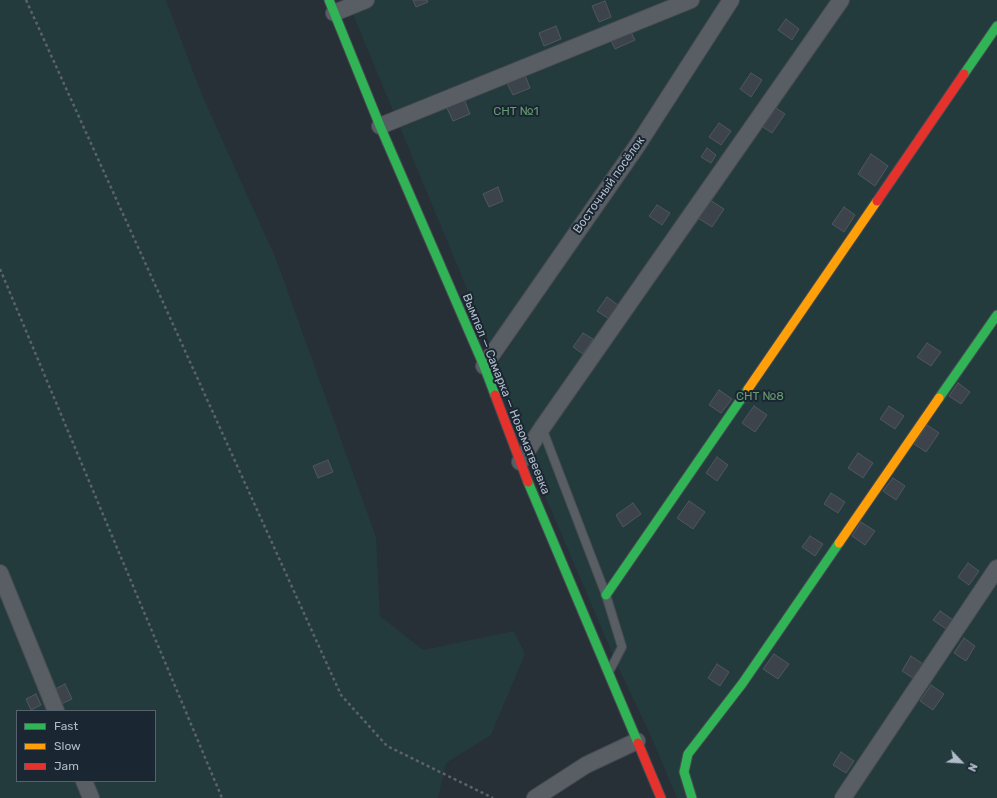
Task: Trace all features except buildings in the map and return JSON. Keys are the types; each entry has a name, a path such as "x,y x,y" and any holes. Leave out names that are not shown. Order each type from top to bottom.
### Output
{"street":[{"path":"332,7 366,0"},
{"path":"380,126 691,0"},
{"name":"Восточный посёлок","path":"484,366 637,146 731,0"},
{"path":"520,462 542,428 841,0"},
{"name":"Вымпел — Самарка — Новоматвеевка","path":"332,7 380,126 484,366 520,462 661,798"},
{"path":"606,595 997,26"},
{"path":"692,798 684,772 688,754 747,677 997,315"},
{"path":"843,798 997,568"},
{"path":"0,573 56,710"},
{"path":"535,798 586,765 637,741"},
{"path":"84,782 91,798"}],"lane":[{"path":"542,428 606,595 622,648 608,672"}],"path":[{"path":"26,0 341,695 387,746 493,798"},
{"path":"0,269 222,798"}],"green space":[{"path":"0,0 166,0 202,95 276,259 376,537 380,616 423,650 514,631 525,654 491,735 446,763 438,798 0,798"},
{"name":"СНТ №1","path":"347,0 727,0 492,349"},
{"name":"СНТ №8","path":"737,0 997,0 997,798 677,798 649,732 619,669 531,463 497,365"}],"traffic: fast":[{"path":"329,0 380,126 484,366 495,395"},
{"path":"964,74 997,26"},
{"path":"939,398 997,315"},
{"path":"606,595 748,389"},
{"path":"528,482 638,743"},
{"path":"692,798 684,772 688,754 742,684 839,543"}],"traffic: slow":[{"path":"748,389 877,201"},
{"path":"839,543 939,398"}],"traffic: jam":[{"path":"877,201 964,74"},
{"path":"495,395 528,482"},
{"path":"638,743 661,798"}]}
